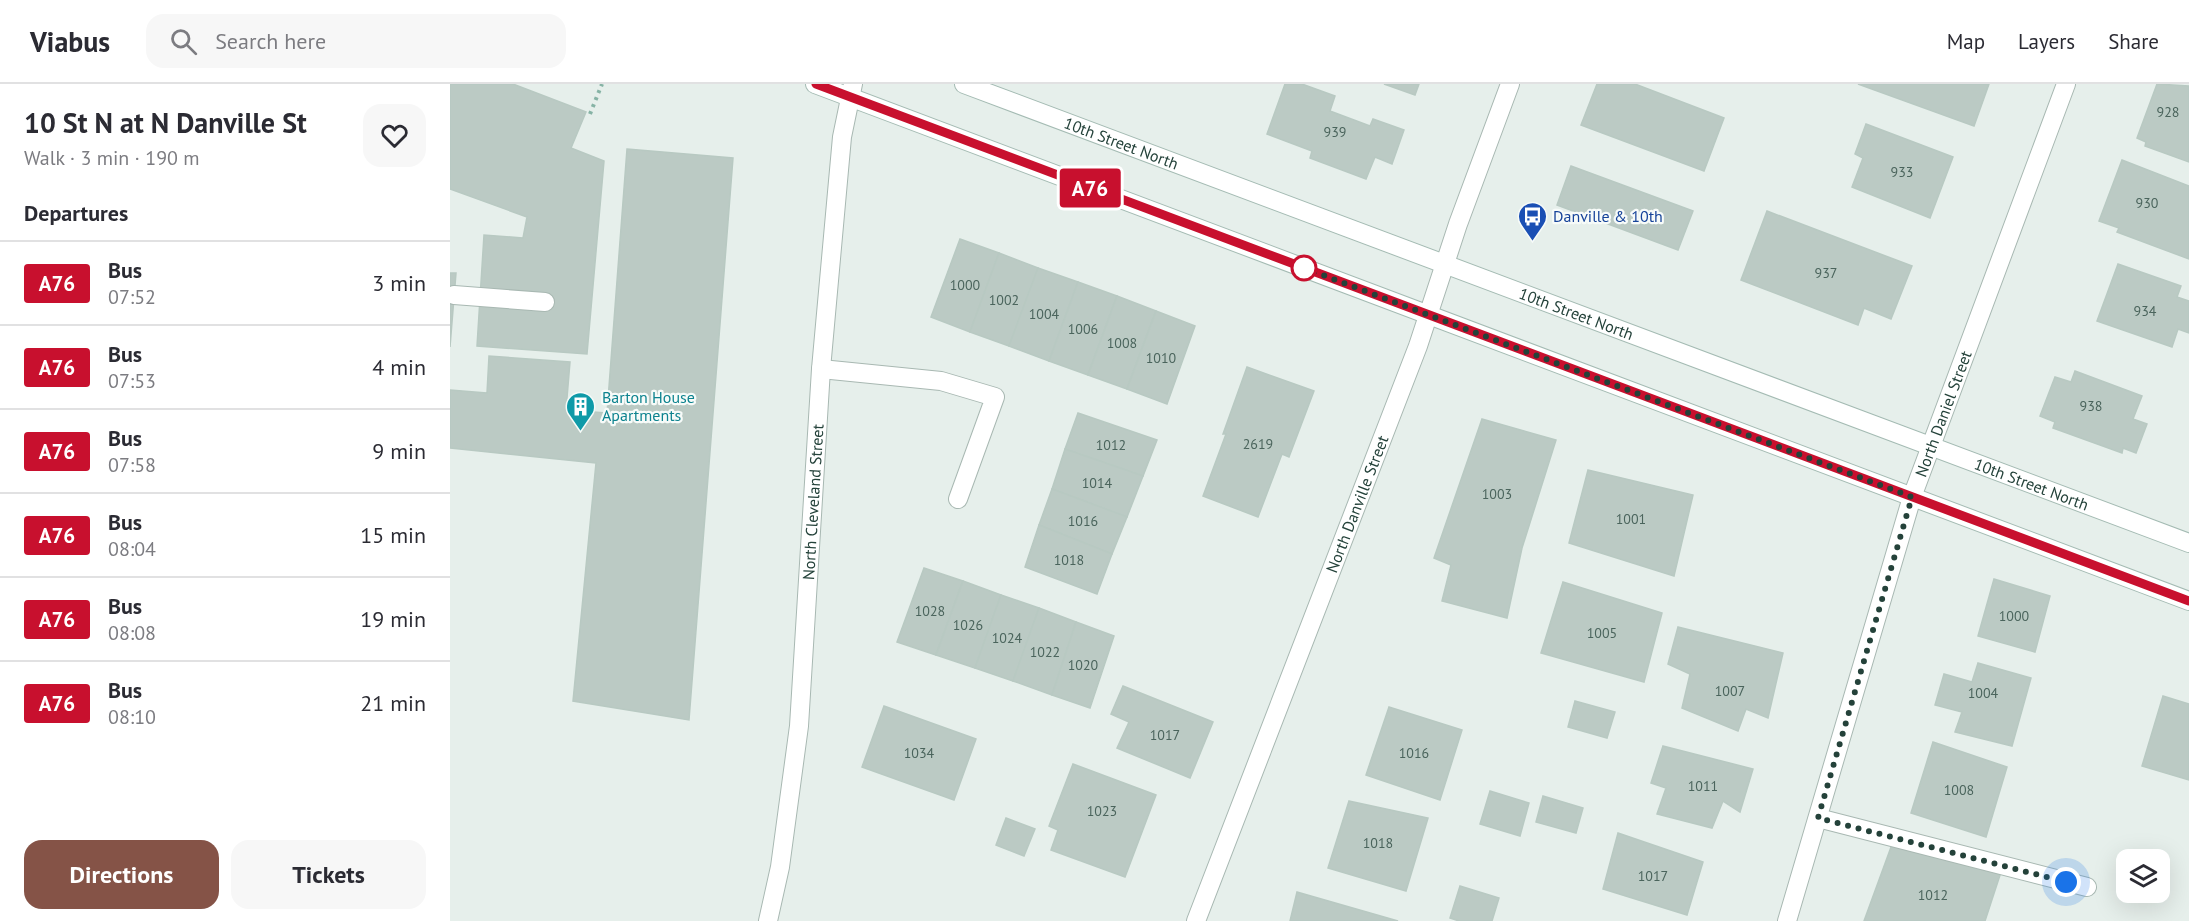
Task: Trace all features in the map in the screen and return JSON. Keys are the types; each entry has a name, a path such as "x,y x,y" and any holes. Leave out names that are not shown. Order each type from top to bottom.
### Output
{"main road":[{"path":"815,84 852,91 1428,314 2189,601"},
{"name":"10th Street North","path":"964,84 1444,265 1930,444 2189,543"},
{"name":"North Danville Street","path":"1196,921 1418,346 1444,265 1510,84"},
{"name":"North Daniel Street","path":"1787,921 1912,497 2066,84"},
{"name":"North Cleveland Street","path":"768,921 780,867 799,726 821,369 842,137 852,91"},
{"path":"454,295 545,302"},
{"path":"821,369 941,381 995,398 958,499"},
{"path":"1818,818 2087,887"}],"path":[{"path":"590,114 602,84"}],"building":[{"path":"450,84 513,84 586,112 571,148 604,161 587,354 477,346 484,235 523,238 527,217 450,189"},
{"path":"1285,84 1302,84 1335,96 1330,111 1370,126 1373,119 1404,130 1392,164 1375,157 1366,179 1310,158 1312,151 1267,134"},
{"path":"1384,84 1419,84 1415,95"},
{"path":"1597,84 1635,84 1724,118 1704,171 1581,125"},
{"path":"1858,84 1989,84 1974,126"},
{"path":"2157,84 2189,86 2189,162 2145,146 2146,142 2137,138"},
{"path":"1866,124 1953,157 1930,218 1852,187 1863,158 1855,154"},
{"name":"Barton House Apartments","path":"627,149 733,158 689,720 573,701 596,463 450,448 450,390 487,393 489,356 570,362 566,410 607,413"},
{"path":"2122,160 2189,186 2189,259 2117,232 2119,228 2099,221"},
{"path":"1571,166 1693,211 1678,250 1557,205"},
{"path":"1767,211 1912,266 1891,319 1864,308 1858,325 1741,280"},
{"path":"960,239 999,253 970,332 931,317"},
{"path":"999,253 1038,268 1009,346 970,332"},
{"path":"2118,264 2181,286 2177,297 2189,301 2189,333 2178,329 2172,347 2097,321"},
{"path":"1038,268 1078,282 1049,361 1009,346"},
{"path":"450,273 456,273 450,347"},
{"path":"1078,282 1117,296 1088,375 1049,361"},
{"path":"1117,296 1156,311 1127,389 1088,375"},
{"path":"1156,311 1195,326 1167,404 1127,389"},
{"path":"1247,367 1314,391 1289,457 1282,454 1258,517 1203,496"},
{"path":"2075,371 2142,396 2133,419 2147,424 2136,453 2123,448 2122,453 2053,428 2055,422 2040,416 2055,377 2071,382"},
{"path":"1078,413 1157,440 1143,476 1065,449"},
{"path":"1482,419 1556,440 1522,548 1507,618 1442,601 1451,565 1434,558"},
{"path":"1065,449 1143,476 1127,517 1052,489"},
{"path":"1588,470 1693,495 1674,576 1569,543"},
{"path":"1052,489 1127,517 1112,554 1039,525"},
{"path":"1039,525 1112,554 1097,594 1025,567"},
{"path":"924,568 963,581 936,655 897,642"},
{"path":"1994,579 2050,596 2035,652 1978,636"},
{"path":"963,581 1001,595 975,668 936,655"},
{"path":"1563,582 1662,613 1644,682 1541,653"},
{"path":"1001,595 1039,608 1013,681 975,668"},
{"path":"1039,608 1076,622 1052,695 1013,681"},
{"path":"1076,622 1114,636 1090,708 1052,695"},
{"path":"1678,627 1783,653 1768,718 1746,709 1738,731 1682,708 1690,674 1668,664"},
{"path":"1978,663 2031,678 2012,746 1955,732 1962,712 1935,705 1944,674 1972,682"},
{"path":"1123,686 1213,722 1190,778 1117,748 1129,722 1111,714"},
{"path":"2163,696 2189,704 2189,780 2142,766"},
{"path":"1575,701 1615,712 1607,738 1568,727"},
{"path":"884,706 976,739 954,800 862,767"},
{"path":"1389,707 1462,730 1440,800 1366,775"},
{"path":"1933,742 2007,767 1986,837 1911,813"},
{"path":"1663,746 1753,769 1740,812 1723,801 1712,828 1657,814 1666,788 1651,783"},
{"path":"1073,764 1156,795 1125,877 1051,850 1058,830 1049,826"},
{"path":"1490,791 1529,803 1520,836 1480,824"},
{"path":"1543,796 1583,808 1576,833 1536,822"},
{"path":"1349,801 1428,818 1406,891 1328,868"},
{"path":"1006,818 1035,829 1024,856 996,845"},
{"path":"1618,833 1703,862 1687,915 1603,889"},
{"path":"1894,839 2002,869 1985,921 1864,921"},
{"path":"1460,886 1499,898 1492,921 1459,921 1450,918"},
{"path":"1297,892 1398,921 1290,921"}],"bus line":[{"name":"A76","path":"816,84 2189,601"}],"place":[{"name":"Danville & 10th","path":"1532,242"},
{"name":"Barton House Apartments","path":"581,432"}],"route":[{"path":"1304,268 1912,497 1818,818 2066,882"}]}
